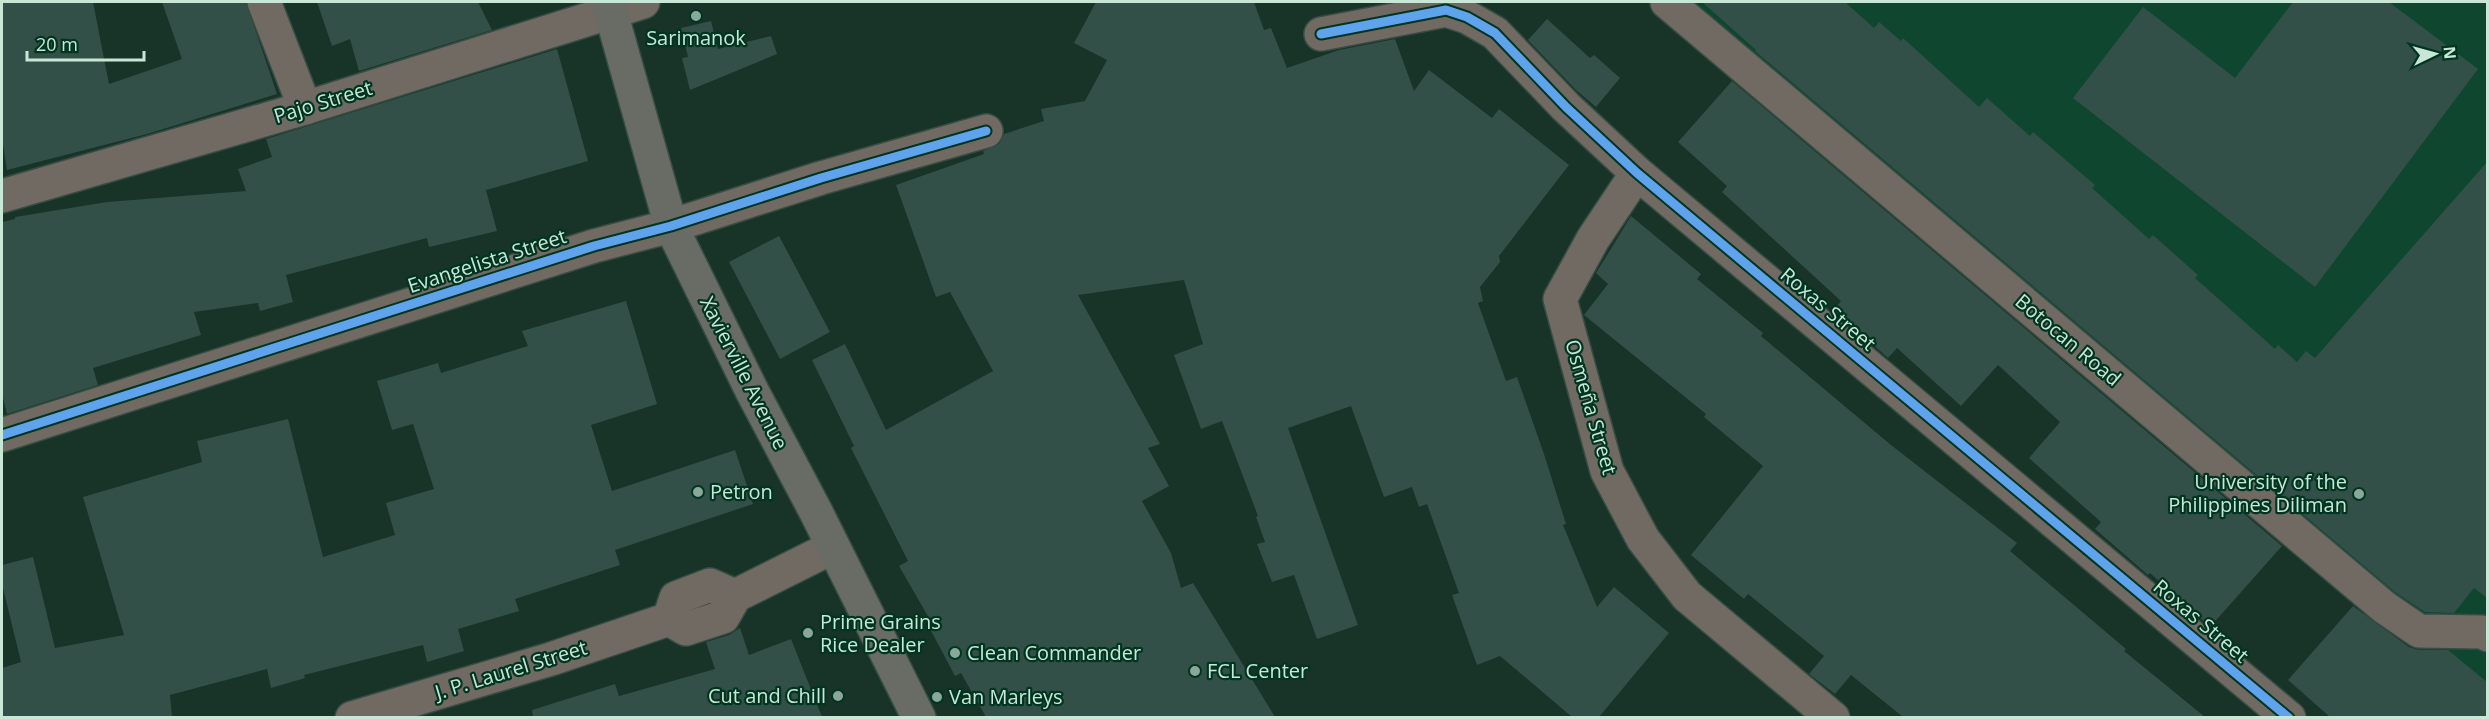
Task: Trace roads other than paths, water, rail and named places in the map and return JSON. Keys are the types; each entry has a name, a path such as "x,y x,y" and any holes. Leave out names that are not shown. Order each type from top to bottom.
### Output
{"main road":[{"name":"Xavierville Avenue","path":"610,7 671,225 752,391 919,717"}],"street":[{"path":"264,2 305,108"},
{"name":"Pajo Street","path":"2,196 305,108 610,7 644,2"},
{"name":"Botocan Road","path":"1667,2 2384,607 2419,631 2487,634"},
{"name":"Roxas Street","path":"1321,34 1446,10 1467,17 1495,33 1566,107 1637,173 2289,717"},
{"name":"Evangelista Street","path":"2,435 594,246 986,131"},
{"name":"Osmeña Street","path":"1637,173 1593,239 1560,300 1606,471 1643,538 1687,596 1833,717"},
{"name":"J. P. Laurel Street","path":"352,717 551,659 669,619 686,629 723,617 735,596 833,546"}],"place":[{"name":"Sarimanok","path":"696,16"},
{"name":"Petron","path":"698,492"},
{"name":"University of the Philippines Diliman","path":"2359,494"},
{"name":"Prime Grains Rice Dealer","path":"808,633"},
{"name":"Clean Commander","path":"955,653"},
{"name":"FCL Center","path":"1195,671"},
{"name":"Cut and Chill","path":"838,696"},
{"name":"Van Marleys","path":"937,697"}]}
